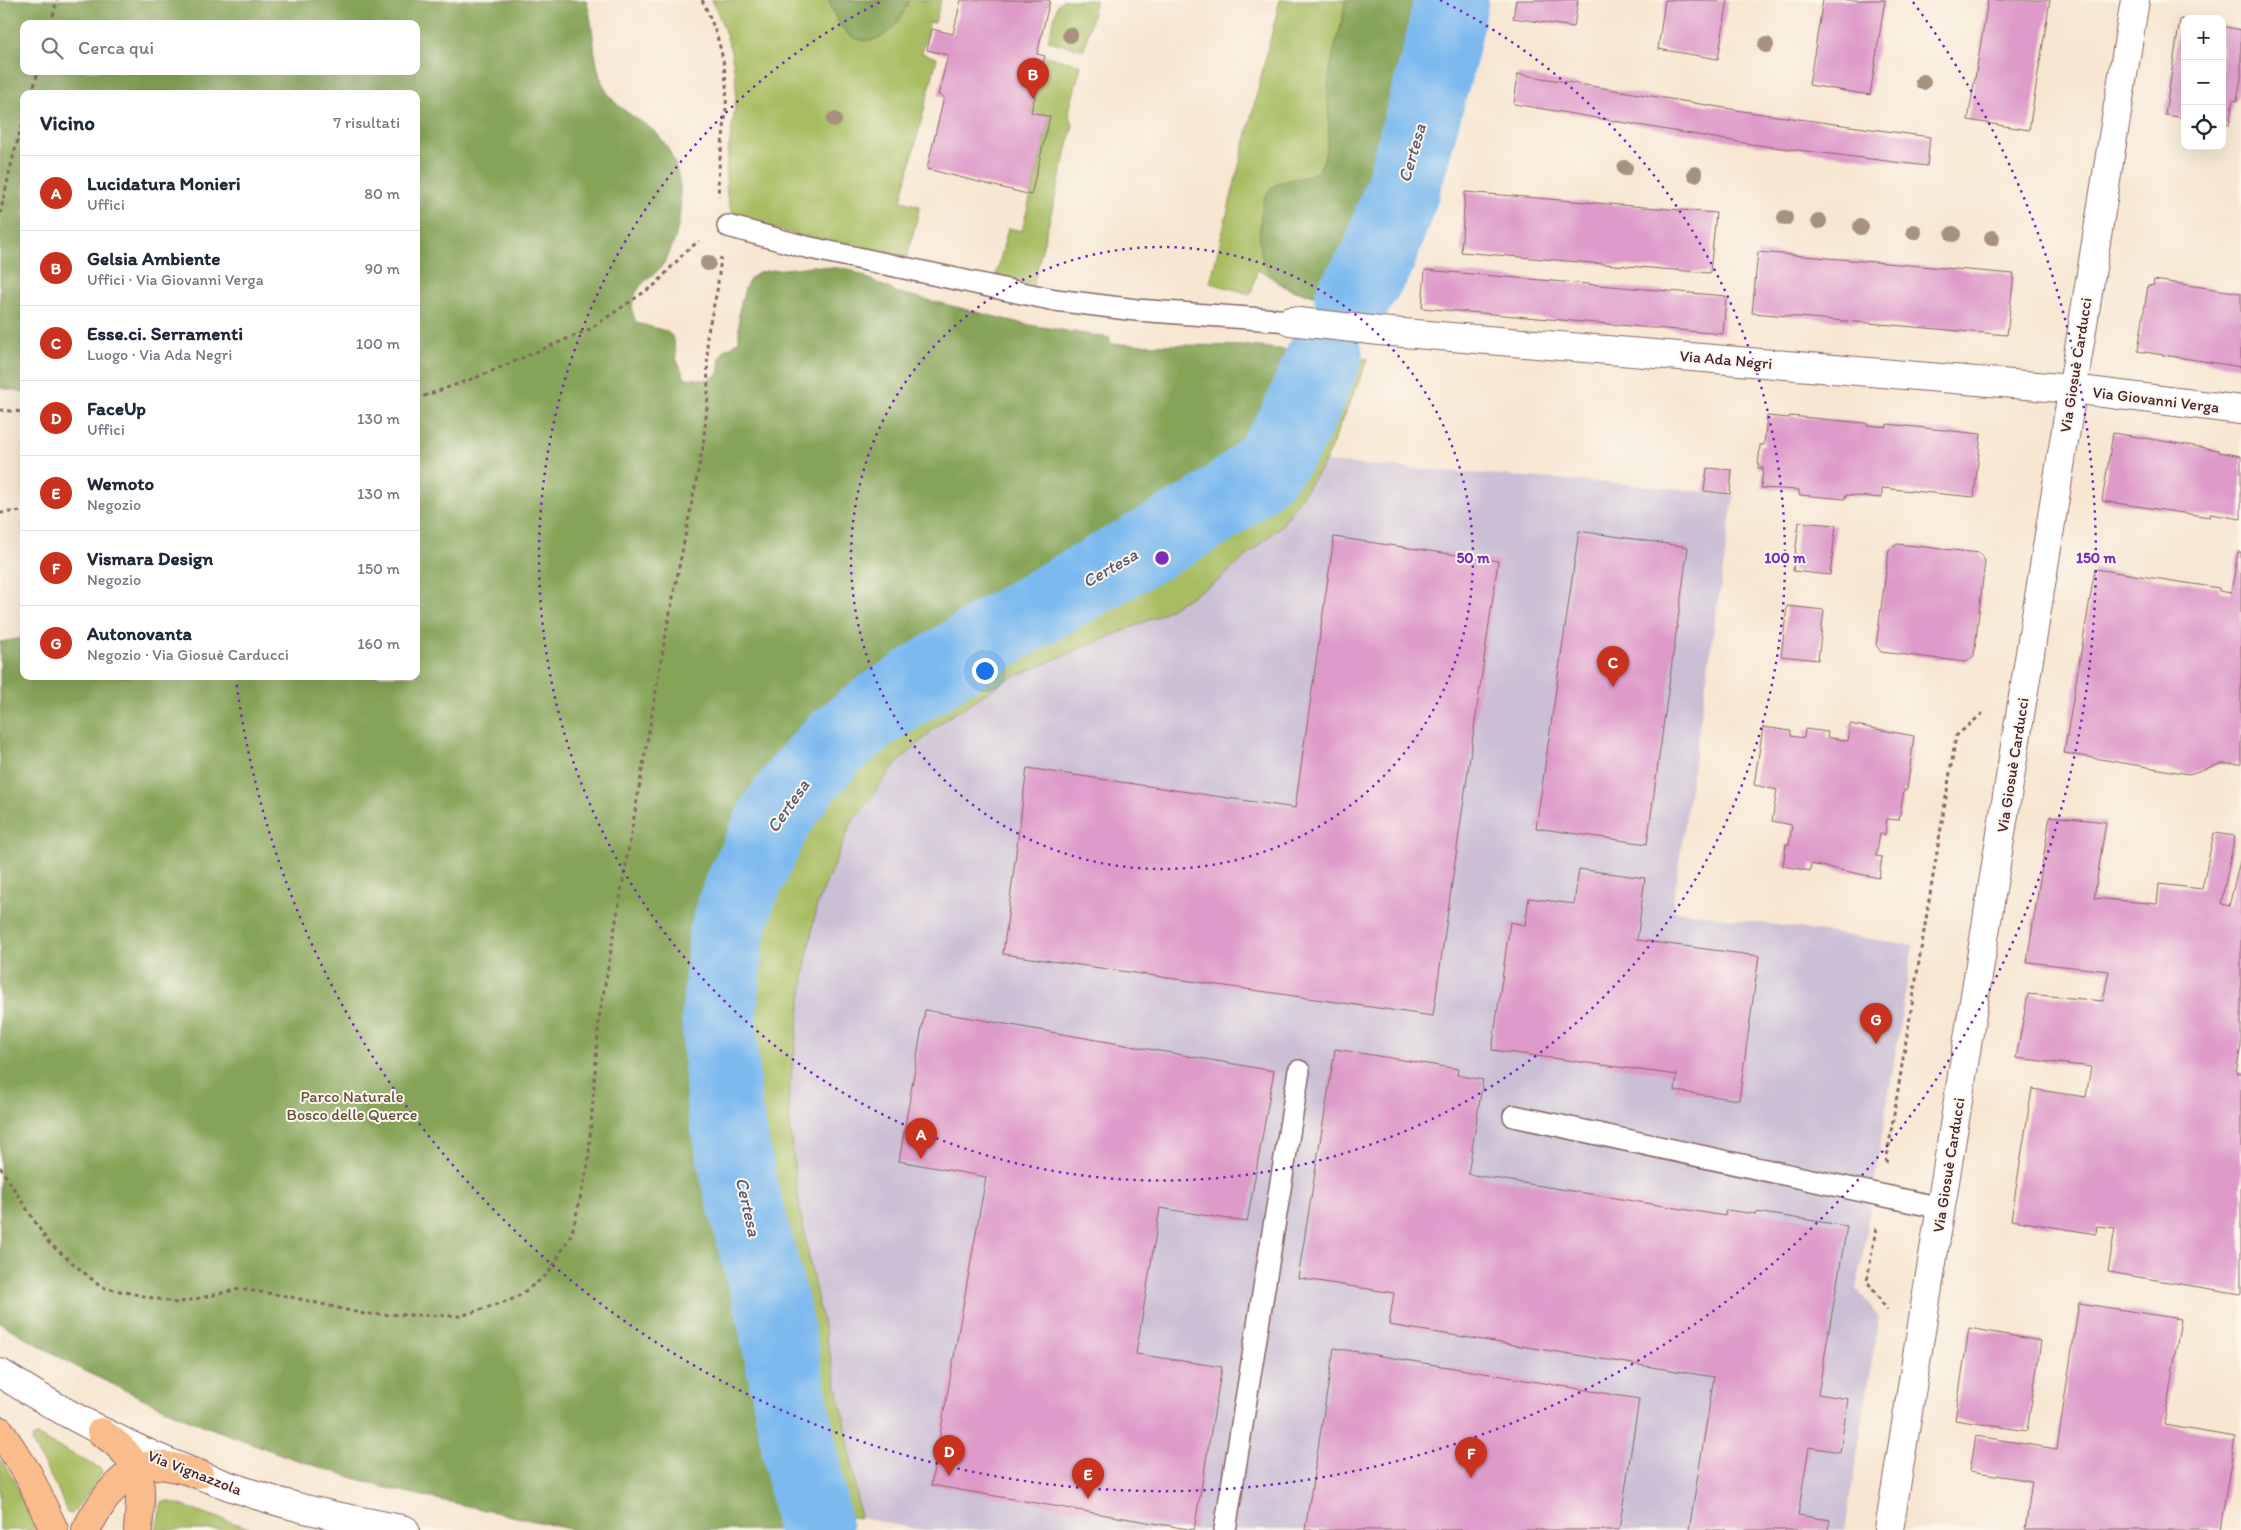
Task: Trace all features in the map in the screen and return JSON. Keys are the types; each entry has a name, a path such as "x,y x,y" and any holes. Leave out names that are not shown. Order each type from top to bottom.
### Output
{"highway":[{"path":"0,1431 28,1474 54,1530"},
{"path":"100,1432 130,1455 137,1470 140,1483 138,1530"},
{"path":"86,1530 106,1498 123,1480 137,1470 154,1465 199,1474"}],"street":[{"name":"Via Giosuè Carducci","path":"1889,1530 2135,0"},
{"name":"Via Ada Negri","path":"1290,321 1380,331 2072,389"},
{"name":"Via Giovanni Verga","path":"2072,389 2241,410"},
{"name":"Via Vignazzola","path":"0,1373 41,1400 100,1432 235,1488 304,1509 405,1530"}],"lane":[{"path":"728,226 806,247 1055,300 1136,310 1290,321"},
{"path":"1225,1530 1299,1071"},
{"path":"1514,1116 1941,1208"}],"path":[{"path":"52,20 57,0"},
{"path":"0,1166 48,1242 100,1287 177,1303 240,1289 288,1296 364,1314 461,1316 516,1298 548,1274 572,1233 588,1165 599,1019 663,652 703,446 708,398 706,353 728,226 721,209 718,194 720,151 725,119 725,70 722,47 702,0"},
{"path":"33,90 37,75"},
{"path":"0,214 20,133"},
{"path":"420,398 480,376 590,329 656,284 696,243 728,226"},
{"path":"0,410 20,412"},
{"path":"0,512 20,511"},
{"path":"1889,1312 1867,1281 1956,736 1986,711"}],"shaded area":[{"path":"1325,462 1649,486 1734,495 1672,910 1913,945 1857,1289 1879,1317 1845,1530 922,1530 860,1518 846,1427 811,1269 796,1186 788,1101 806,962 817,905 851,824 895,765 943,721 1008,679 1156,617 1219,580 1282,525"}],"green space":[{"name":"Parco Naturale Bosco delle Querce","path":"0,0 586,0 598,70 607,92 621,108 656,133 671,154 677,171 681,203 676,236 662,265 640,286 632,307 637,323 666,331 673,337 677,361 685,378 707,380 718,375 720,358 725,349 733,346 739,339 739,311 745,288 751,278 759,272 814,266 849,269 896,292 1024,324 1110,338 1110,344 1250,346 1297,351 1280,393 1266,417 1240,447 1211,474 1147,521 831,719 806,740 769,779 752,806 737,836 716,891 703,947 699,1004 701,1061 708,1118 719,1175 757,1348 793,1530 574,1530 383,1487 291,1458 189,1420 84,1371 0,1323 0,642 20,639 20,680 420,680 420,90 20,90 20,391 0,388"},
{"path":"712,0 941,0 935,23 929,22 922,53 937,58 901,201 920,206 906,261 737,220 730,207 726,173 736,100 735,74 728,41"},
{"path":"829,0 909,0 901,17 891,30 880,37 868,40 856,38 845,31 836,18"},
{"path":"1063,0 1096,0 1084,50 1048,41 1058,4"},
{"path":"1280,0 1424,0 1384,184 1371,218 1346,255 1330,297 1304,294 1292,290 1257,270 1251,294 1210,283"},
{"path":"1345,0 1424,0 1384,184 1371,218 1346,255 1330,297 1300,291 1277,280 1263,260 1260,246 1260,229 1263,205 1268,192 1281,182 1312,174 1322,164 1326,153 1329,132 1328,89 1330,68"},
{"path":"1045,56 1081,65 1069,112 1073,125 1033,286 996,276 1008,228 1022,231 1050,118 1031,112"},
{"path":"1346,356 1368,359 1325,462 1282,525 1219,580 1156,617 1008,679 943,721 895,765 851,824 817,905 806,962 788,1101 796,1186 811,1269 846,1427 860,1518 838,1515 756,1116 750,1065 752,988 771,889 806,814 864,747 979,670 1145,571 1261,495 1307,445 1325,409"},
{"path":"38,1436 101,1469 102,1474 72,1514 67,1513 59,1492 32,1443 33,1437"},
{"path":"0,1459 14,1480 36,1530 0,1530"},
{"path":"168,1501 249,1528 249,1530 156,1530 162,1502"}],"building":[{"path":"961,0 1050,0 1037,54 1045,56 1031,112 1050,117 1031,195 927,169 944,97 938,95 948,55 927,50 932,29 953,34"},
{"path":"1516,0 1578,0 1574,27 1513,18"},
{"path":"1665,0 1728,0 1718,59 1658,49"},
{"path":"1823,0 1885,0 1870,95 1809,85"},
{"path":"1988,0 2050,0 2029,130 1968,120"},
{"path":"2180,19 2181,117 2165,115"},
{"path":"2226,27 2241,30 2241,78 2237,101 2233,100 2229,125 2226,125"},
{"path":"1518,74 1755,113 1930,137 1927,166 1750,144 1514,104"},
{"path":"1465,192 1716,213 1710,273 1461,252"},
{"path":"1758,252 2014,274 2007,335 1752,313"},
{"path":"1425,270 1726,296 1723,334 1422,308"},
{"path":"2154,280 2241,293 2241,367 2138,351 2148,285 2153,286"},
{"path":"1767,416 1789,418 1790,416 1887,427 1887,424 1981,434 1974,497 1882,488 1882,498 1846,495 1845,499 1799,495 1799,490 1761,488 1763,468 1758,468 1760,445 1764,445"},
{"path":"2113,433 2219,450 2219,452 2241,456 2241,519 2210,514 2210,517 2102,501"},
{"path":"1707,468 1732,470 1730,494 1704,491"},
{"path":"1799,522 1836,525 1830,575 1793,571"},
{"path":"1579,531 1688,547 1647,844 1536,828"},
{"path":"1334,537 1498,561 1433,1016 1003,954 1027,768 1295,808"},
{"path":"1897,544 1980,553 1985,561 1974,656 1966,662 1881,652 1876,645 1889,550"},
{"path":"2238,552 2241,552 2241,764 2220,764 2189,774 2064,753 2095,569 2219,588 2219,591 2231,593"},
{"path":"1787,606 1824,610 1818,660 1781,656"},
{"path":"1850,724 1914,736 1907,790 1904,790 1899,820 1887,819 1885,835 1880,834 1876,856 1882,857 1879,878 1811,864 1810,871 1783,866 1786,844 1789,844 1792,825 1772,821 1777,790 1754,785 1763,727 1791,731 1791,736 1804,738 1805,729 1828,732 1827,737 1848,741"},
{"path":"2050,816 2106,822 2094,898 2157,904 2159,884 2202,889 2214,833 2235,836 2221,904 2229,906 2241,857 2241,1046 2236,1073 2241,1073 2241,1294 2108,1272 2115,1228 2097,1226 2096,1234 2011,1220 2032,1089 2086,1097 2091,1067 2016,1058 2028,994 2103,1001 2109,971 2027,962"},
{"path":"1579,869 1645,878 1637,940 1759,956 1739,1100 1675,1091 1677,1075 1492,1050 1510,922 1525,925 1529,898 1574,904"},
{"path":"925,1010 1274,1071 1247,1222 1160,1208 1136,1354 1222,1367 1194,1530 931,1485 986,1177 899,1161"},
{"path":"1335,1049 1458,1069 1457,1075 1483,1080 1468,1174 1725,1216 1726,1210 1756,1214 1756,1212 1847,1226 1818,1394 1848,1399 1840,1452 1809,1447 1798,1515 1830,1520 1828,1530 1689,1530 1714,1377 1389,1325 1394,1293 1298,1278"},
{"path":"2079,1303 2181,1319 2164,1425 2235,1437 2220,1530 2025,1530 2032,1481 1970,1471 1976,1436 2057,1449"},
{"path":"1969,1328 2041,1341 2027,1431 1955,1420"},
{"path":"1334,1348 1639,1399 1619,1530 1305,1530"}],"waterway":[{"name":"Certesa","path":"1352,299 1377,260 1403,187 1441,50 1451,0"},
{"name":"Certesa","path":"815,1530 773,1310 740,1185 724,1105 719,1019 726,937 739,894 775,817 801,781 833,745 874,712 997,632 1210,511 1244,486 1260,472 1282,445 1303,407 1325,353"}],"place":[{"name":"Gelsia Ambiente","path":"1033,99"},
{"name":"Esse.ci. Serramenti","path":"1613,687"},
{"name":"Autonovanta","path":"1876,1044"},
{"name":"Lucidatura Monieri","path":"921,1159"},
{"name":"FaceUp","path":"949,1476"},
{"name":"Vismara Design","path":"1471,1478"},
{"name":"Wemoto","path":"1088,1499"}]}
